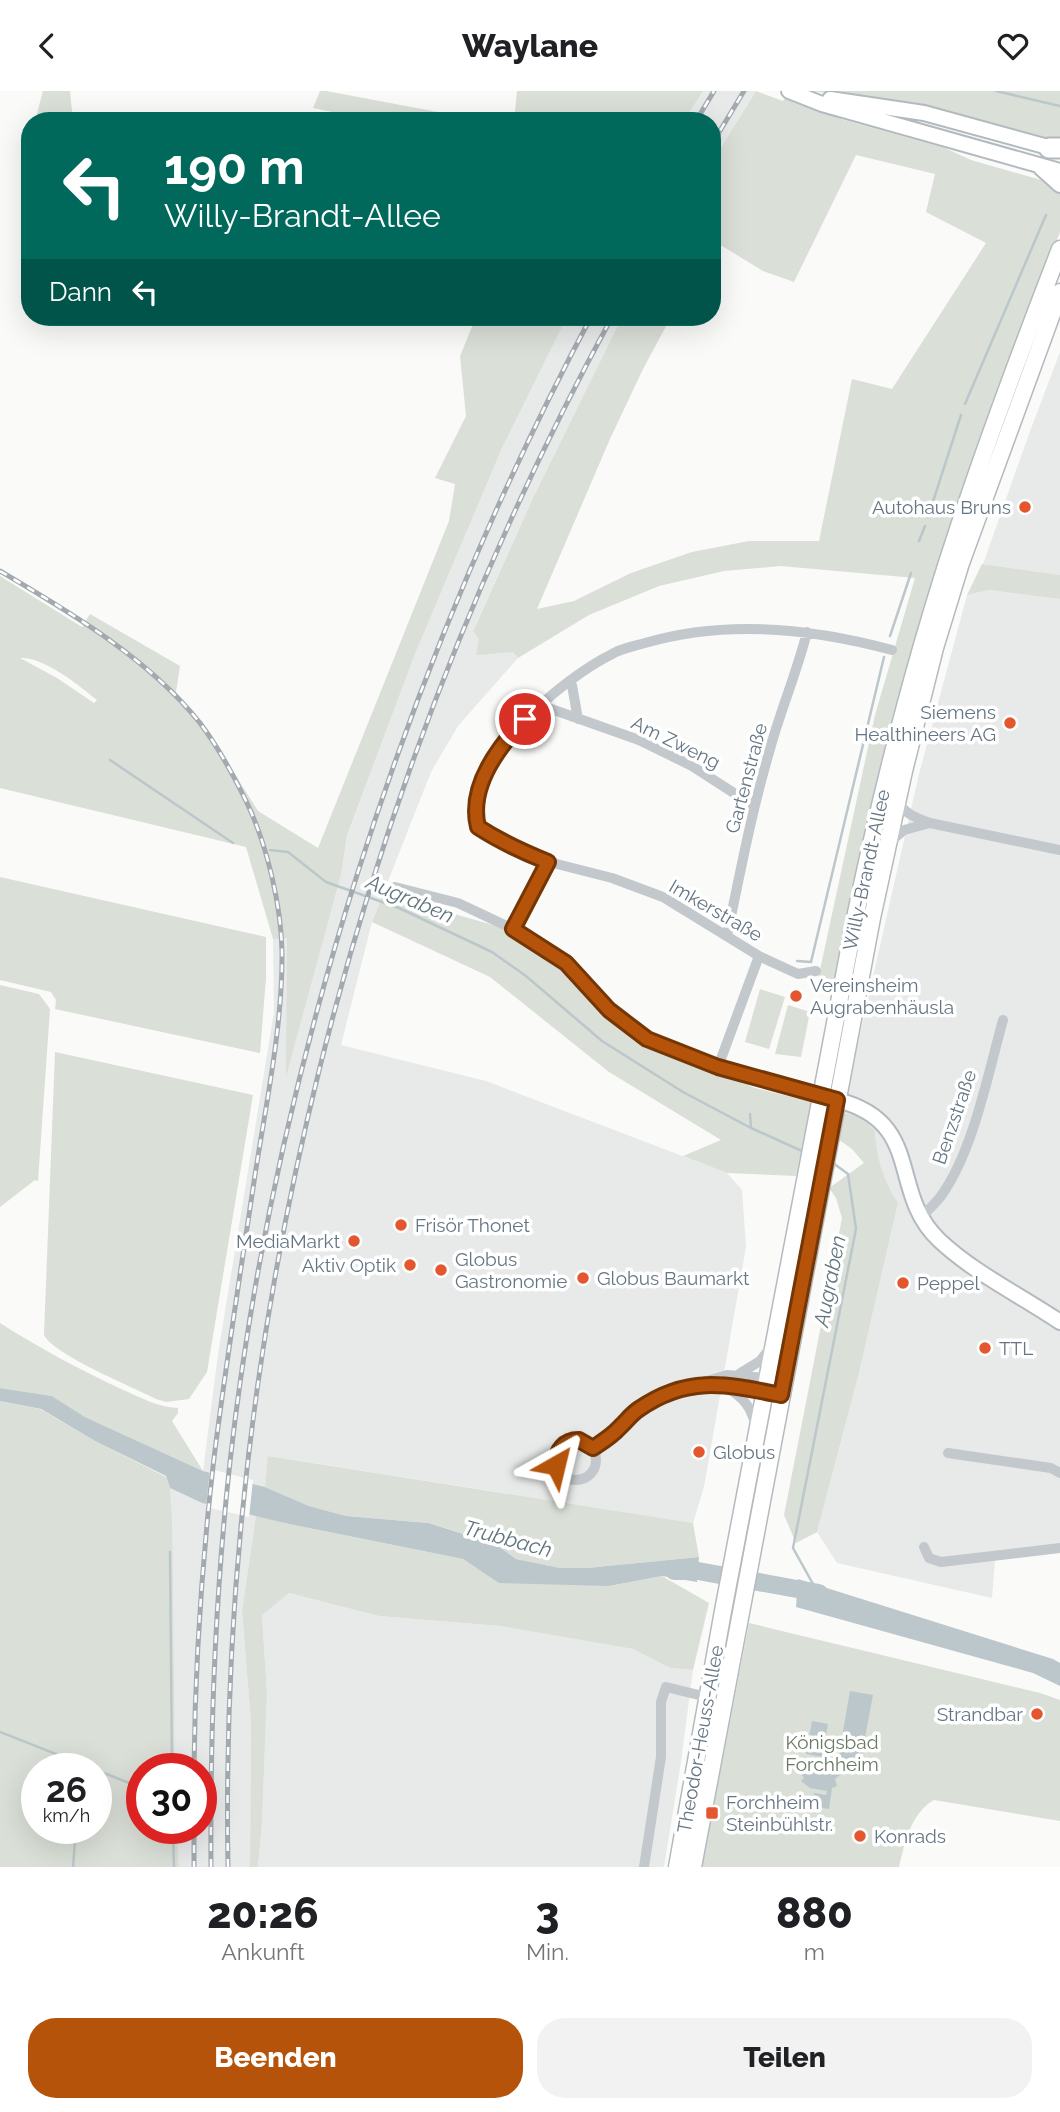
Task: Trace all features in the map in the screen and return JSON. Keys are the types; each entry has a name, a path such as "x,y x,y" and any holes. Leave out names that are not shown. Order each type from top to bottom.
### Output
{"main road":[{"path":"793,93 924,113 1056,149"},
{"path":"793,93 822,104 1060,170"},
{"path":"1034,163 1060,185"},
{"name":"Willy-Brandt-Allee","path":"746,1549 824,1128 856,913 878,808 900,722 958,528 998,410 1060,249"},
{"name":"Willy-Brandt-Allee","path":"829,1099 935,648 961,563 1060,292"},
{"path":"829,1099 857,1105 870,1112 890,1132 899,1150 912,1195 938,1239 960,1257 1060,1322"},
{"name":"Willy-Brandt-Allee","path":"746,1549 758,1431 775,1387 775,1342 813,1182"},
{"name":"Theodor-Heuss-Allee","path":"677,1867 723,1611 746,1549"},
{"name":"Theodor-Heuss-Allee","path":"693,1867 741,1613 746,1549"},
{"path":"707,1697 724,1700"}],"street":[{"path":"540,705 571,680 615,652 674,635 754,628 845,638 892,650"},
{"name":"Gartenstraße","path":"727,936 754,806 770,746 800,661 807,632"},
{"path":"571,680 578,719"},
{"name":"Am Zweng","path":"540,705 639,740 692,766 754,806"},
{"name":"Imkerstraße","path":"540,705 510,734 481,781 475,816 478,827 510,847 548,862 612,878 663,897 759,956 798,974 816,971"},
{"path":"898,800 901,808 930,823 1060,851"},
{"path":"888,845 904,830 930,823"},
{"path":"513,929 548,862"},
{"path":"395,887 458,903 513,929 566,963 609,1010 647,1039 718,1067 829,1099"},
{"path":"718,1067 759,956"},
{"name":"Benzstraße","path":"922,1216 940,1198 954,1173 971,1130 1003,1020"},
{"path":"593,1448 617,1430 639,1408 666,1393 709,1379 739,1374 768,1354 775,1342"},
{"path":"739,1374 775,1387"},
{"path":"695,1385 775,1387"},
{"path":"725,1386 748,1404 758,1431"},
{"path":"948,1453 1051,1468 1060,1473"},
{"path":"924,1547 929,1558 941,1562 1060,1548"},
{"path":"644,1867 661,1757 661,1702 666,1687 707,1697"}],"shaded area":[{"path":"703,91 756,91 721,147 721,112 690,112"},
{"path":"563,326 618,326 533,498 473,630 513,652 518,658 458,726 431,772 372,922 341,1045 486,1081 727,1173 742,1190 746,1247 704,1487 693,1523 269,1456 265,1487 203,1471 218,1354 274,1012 273,939 287,938 287,1073 341,875 347,837 415,654 502,448"},
{"path":"1060,352 1060,575 983,564 1029,434"},
{"path":"989,590 1060,599 1060,1552 995,1560 992,1598 837,1563 817,1532 859,1373 898,1203 883,1179 877,1156 875,1131 842,1113 919,774 967,595"},
{"path":"0,1388 52,1396 85,1417 203,1471 265,1487 309,1506 346,1516 429,1523 497,1545 516,1559 560,1568 587,1568 699,1557 697,1582 662,1576 609,1586 499,1583 463,1559 289,1524 202,1503 170,1488 166,1476 95,1441 41,1409 0,1401"},
{"path":"170,1488 202,1503 256,1515 242,1611 251,1722 250,1867 179,1867 178,1844 217,1844 217,1753 175,1753"},
{"path":"798,1579 1053,1659 1060,1663 1060,1686 1033,1673 796,1607"},
{"path":"289,1593 379,1616 500,1626 633,1649 670,1668 693,1670 664,1867 258,1867 267,1693 262,1614"},
{"path":"850,1691 873,1695 860,1764 838,1760"},
{"path":"812,1721 828,1724 822,1757 806,1754"},
{"path":"813,1768 835,1771 840,1775 835,1779 837,1786 832,1788 829,1809 812,1806 814,1793 826,1795 827,1791 810,1788 801,1781 804,1778 801,1774 803,1771 810,1772"}],"green space":[{"path":"43,91 70,91 72,112 37,112"},
{"path":"320,91 326,91 438,112 332,112 313,108"},
{"path":"517,91 703,91 690,112 515,112"},
{"path":"756,91 783,101 786,96 844,120 945,148 971,160 1048,182 1060,193 1060,232 1008,364 893,718 868,816 833,984 818,979 875,715 915,578 781,566 724,571 659,586 589,615 518,658 513,652 476,655 479,639 473,631 533,498 618,326 666,326 610,439 537,609 574,601 631,573 692,552 749,541 819,541 852,379 892,389 986,243 926,212 935,174 856,155 794,282 763,271 721,245 721,147"},
{"path":"812,91 1060,91 1060,144 918,106"},
{"path":"472,326 563,326 502,448 415,654 347,836 341,875 286,1077 287,938 273,939 246,847 0,788 0,576 82,627 90,614 180,666 176,692 215,743 258,811 318,848 449,521 455,484 435,478 466,416 460,356","holes":["20,658 39,662 61,673 97,700 94,703 57,678"]},
{"path":"982,564 1060,575 1060,599 989,590 967,595"},
{"path":"0,877 266,937 266,978 260,1053 55,1009 56,1000 51,992 0,980"},
{"path":"383,894 514,931 574,978 647,1046 755,1088 812,1102 796,1176 727,1173 683,1156 721,1140 609,1072 490,977 372,922"},
{"path":"0,985 39,994 50,1009 38,1181 35,1180 0,1207"},
{"path":"760,989 785,997 769,1049 745,1042"},
{"path":"788,1005 810,1012 801,1057 775,1054"},
{"path":"55,1052 253,1095 207,1372 189,1399 166,1402 156,1399 62,1352 44,1335"},
{"path":"842,1113 861,1117 875,1131 881,1169 898,1203 859,1373 817,1532 796,1543 784,1515 842,1218 836,1198 829,1188 864,1163 852,1149 835,1137"},
{"path":"0,1323 59,1358 121,1389 156,1404 178,1408 172,1421 203,1471 85,1417 52,1396 0,1388"},
{"path":"0,1401 40,1409 166,1477 170,1488 172,1521 175,1753 126,1753 126,1844 178,1844 179,1867 0,1867"},
{"path":"268,1456 693,1523 699,1557 587,1568 560,1568 516,1559 497,1545 430,1523 346,1516 309,1506 265,1487"},
{"path":"256,1515 463,1559 480,1570 609,1586 662,1576 709,1603 693,1670 670,1668 633,1649 500,1626 379,1616 289,1593 262,1615 267,1693 262,1823 258,1867 250,1867 251,1722 242,1611"},
{"name":"Königsbad Forchheim","path":"749,1623 1060,1700 1060,1821 934,1800 914,1820 899,1867 702,1867"}],"pier":[{"path":"210,1469 253,1480 249,1517 206,1507"}],"waterway":[{"path":"996,91 1060,106"},
{"path":"965,404 1046,215"},
{"path":"928,517 961,415"},
{"path":"919,541 925,526"},
{"path":"890,636 911,573"},
{"path":"797,961 811,962 884,657"},
{"name":"Augraben","path":"110,760 233,843"},
{"name":"Augraben","path":"270,850 288,852 326,882 399,908 492,952 526,976 602,1041 683,1092 804,1152"},
{"path":"750,1114 751,1128"},
{"name":"Augraben","path":"813,1584 793,1548 856,1229 848,1174 833,1163"},
{"path":"170,1552 172,1753"},
{"name":"Trubbach","path":"674,1571 698,1571 819,1593"},
{"path":"0,1732 126,1782"},
{"path":"73,1867 75,1844"},
{"path":"173,1844 174,1867"}],"railway":[{"path":"701,112 714,91"},
{"path":"721,129 744,91"},
{"path":"211,1867 214,1665 230,1462 251,1315 279,1167 315,1019 358,873 407,729 463,587 524,450 586,326"},
{"path":"228,1867 231,1665 248,1464 277,1264 320,1067 375,873 442,683 521,497 607,326"},
{"path":"0,571 81,620 133,657 200,723 247,803 267,856 276,895 282,951 280,1007 214,1458 203,1574 194,1753"},
{"path":"194,1844 194,1867"}],"place":[{"name":"Autohaus Bruns","path":"1025,507"},
{"name":"Siemens Healthineers AG","path":"1010,723"},
{"name":"Vereinsheim Augrabenhäusla","path":"796,996"},
{"name":"Frisör Thonet","path":"401,1225"},
{"name":"MediaMarkt","path":"354,1241"},
{"name":"Aktiv Optik","path":"410,1265"},
{"name":"Globus Gastronomie","path":"441,1270"},
{"name":"Globus Baumarkt","path":"583,1278"},
{"name":"Peppel","path":"903,1283"},
{"name":"TTL","path":"985,1348"},
{"name":"Globus","path":"699,1452"},
{"name":"Strandbar","path":"1037,1714"},
{"name":"Forchheim Steinbühlstr.","path":"712,1813"},
{"name":"Konrads","path":"860,1836"}],"route":[{"path":"525,719 495,755 481,781 475,816 478,827 510,847 548,862 513,929 566,963 609,1010 647,1039 718,1067 837,1100 781,1395 710,1385 695,1385 666,1393 632,1413 617,1430 593,1448 584,1441 567,1442 558,1452 556,1465"}]}
